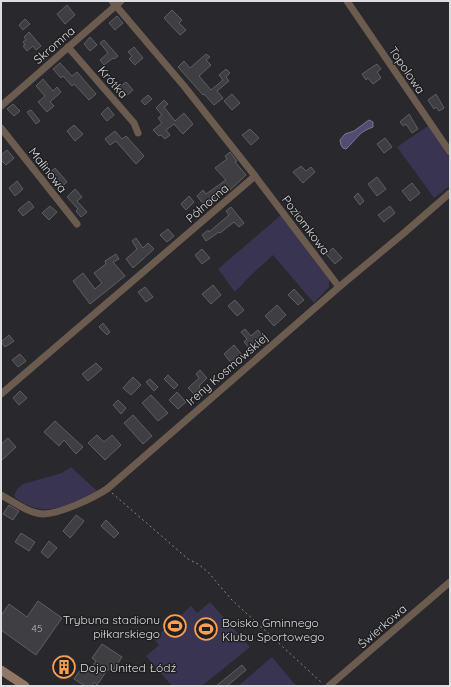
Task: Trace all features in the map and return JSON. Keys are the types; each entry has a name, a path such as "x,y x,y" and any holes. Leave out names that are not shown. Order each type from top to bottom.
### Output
{"main road":[{"path":"1,670 25,686"}],"street":[{"name":"Topolowa","path":"347,1 450,152"},
{"name":"Skromna","path":"1,106 117,3"},
{"path":"117,3 255,176"},
{"name":"Krótka","path":"68,47 134,123 138,133"},
{"name":"Malinowa","path":"1,128 77,224"},
{"name":"Poziomkowa","path":"255,176 339,287"},
{"name":"Północna","path":"1,394 255,176"},
{"name":"Ireny Kosmowskiej","path":"1,495 23,507 44,514 60,511 107,489 339,287 450,193"},
{"name":"Świerkowa","path":"328,686 450,582"}],"path":[{"path":"107,489 188,559 198,564 208,572 231,599 325,686"}],"shaded area":[{"path":"369,120 373,122 373,127 361,134 346,149 343,148 340,140 345,134 354,131"},
{"path":"428,126 450,158 450,186 434,198 397,147"},
{"path":"281,215 329,280 329,287 314,303 273,255 235,292 218,269"},
{"path":"71,467 97,491 73,503 47,509 39,509 30,506 19,501 14,496 17,489 23,484 62,473"},
{"name":"Boisko Gminnego Klubu Sportowego","path":"210,602 250,647 202,686 172,686 146,656 159,645 154,639 191,606 197,613"},
{"path":"272,657 296,686 238,686"}],"building":[{"path":"67,5 75,15 65,24 57,14"},
{"path":"172,10 182,20 179,23 186,30 180,35 164,18"},
{"path":"117,16 123,23 115,30 109,23"},
{"path":"25,19 30,24 23,30 19,25"},
{"path":"29,32 41,46 36,50 33,46 27,51 23,46 25,45 23,42 26,40 24,37"},
{"path":"90,37 97,45 90,51 84,44"},
{"path":"104,40 118,56 104,65 100,60 108,53 100,43"},
{"path":"134,47 143,58 135,65 129,59 132,56 128,52"},
{"path":"206,54 210,57 206,60 211,65 199,76 211,90 223,80 219,75 226,69 230,73 226,77 229,81 217,91 223,98 214,105 178,67 184,61 190,68"},
{"path":"60,63 72,76 77,72 96,94 89,100 74,84 72,86 63,76 61,78 53,69"},
{"path":"377,64 381,69 377,72 381,78 373,84 368,78 366,80 362,74"},
{"path":"43,79 53,91 57,87 61,92 50,102 54,106 47,112 38,102 45,96 36,86"},
{"path":"126,82 133,90 126,96 119,87"},
{"path":"232,94 240,103 232,110 224,101"},
{"path":"436,94 444,108 439,111 436,107 434,109 428,100"},
{"path":"148,95 152,99 145,105 141,101"},
{"path":"164,100 168,104 164,107 175,121 184,113 193,124 183,134 174,124 166,130 170,135 165,139 153,130 162,123 158,118 162,115 156,108"},
{"path":"13,104 20,111 14,116 7,109"},
{"path":"108,107 114,115 107,121 101,114"},
{"path":"31,110 40,121 36,124 27,112"},
{"path":"409,114 418,129 412,133 406,124 403,126 400,122"},
{"path":"74,125 83,134 75,141 67,131"},
{"path":"250,129 259,138 251,145 242,135"},
{"path":"115,131 122,139 126,136 144,156 136,164 116,141 110,145 105,139"},
{"path":"385,138 392,147 384,153 377,144"},
{"path":"7,150 14,158 6,165 1,160 1,155"},
{"path":"230,152 237,161 235,162 246,175 228,192 226,190 205,206 197,196 203,190 206,194 226,180 215,168 227,159 225,156"},
{"path":"301,166 306,171 311,167 315,172 303,183 293,172"},
{"path":"55,168 67,182 59,189 47,175"},
{"path":"377,177 386,189 377,196 368,184"},
{"path":"17,181 23,189 15,196 9,188"},
{"path":"412,183 420,193 410,201 402,191"},
{"path":"75,189 82,197 77,201 87,212 81,217 76,211 78,209 67,197"},
{"path":"358,193 364,201 360,205 354,197"},
{"path":"189,196 194,202 186,210 181,204"},
{"path":"29,201 34,207 23,216 18,210"},
{"path":"50,206 57,212 49,220 42,213"},
{"path":"390,206 395,213 384,222 378,215"},
{"path":"231,207 244,223 239,227 234,222 220,233 219,232 206,241 202,235 208,230 209,232 229,215 226,211"},
{"path":"168,229 174,236 167,242 160,235"},
{"path":"136,238 143,248 148,243 154,249 133,268 126,259 137,249 132,241"},
{"path":"333,248 342,258 335,264 326,254"},
{"path":"202,249 210,258 202,264 195,255"},
{"path":"116,254 119,259 113,262 125,276 90,304 73,281 83,273 95,289 102,283 94,273 106,264 105,261"},
{"path":"213,285 221,295 211,304 202,294"},
{"path":"145,287 153,297 146,302 138,292"},
{"path":"294,289 304,300 298,305 288,295"},
{"path":"235,300 244,310 237,316 228,306"},
{"path":"277,305 286,315 274,326 265,316"},
{"path":"103,323 110,332 107,335 99,327"},
{"path":"245,329 251,336 258,330 265,339 251,350 244,342 247,339 241,332"},
{"path":"9,335 14,341 5,347 1,342"},
{"path":"234,345 242,355 232,364 224,354"},
{"path":"20,354 26,361 18,367 12,360"},
{"path":"96,363 102,369 88,381 82,374"},
{"path":"200,370 207,378 194,394 188,388 199,378 196,374"},
{"path":"168,375 178,385 174,389 164,379"},
{"path":"133,377 141,385 131,395 123,388"},
{"path":"150,379 158,387 154,391 146,382"},
{"path":"20,391 27,398 19,405 13,398"},
{"path":"177,392 186,402 178,409 169,400"},
{"path":"151,395 168,413 158,421 142,403"},
{"path":"118,400 126,408 121,414 113,405"},
{"path":"133,415 152,436 143,444 124,423"},
{"path":"55,421 83,447 76,454 64,440 59,446 44,432"},
{"path":"97,435 104,442 112,435 121,445 105,460 88,443"},
{"path":"8,438 16,447 1,461 1,444"},
{"path":"9,505 19,511 13,520 3,514"},
{"path":"76,515 84,521 70,538 63,531"},
{"path":"106,520 119,533 114,538 101,526"},
{"path":"21,533 35,542 29,551 15,542"},
{"path":"49,541 57,548 48,558 41,552"},
{"path":"38,601 62,618 36,655 1,630 1,616 9,604 27,617"},
{"path":"102,644 122,657 112,672 108,669 97,685 94,682 92,686 85,686 74,679 81,669 87,673 96,661 92,658"},
{"name":"Dojo United Łódź","path":"67,655 74,660 61,679 54,673"},
{"path":"242,665 246,670 227,686 216,686"}],"place":[{"name":"Trybuna stadionu piłkarskiego","path":"175,626"},
{"name":"Boisko Gminnego Klubu Sportowego","path":"206,629"},
{"name":"Dojo United Łódź","path":"64,667"}]}
